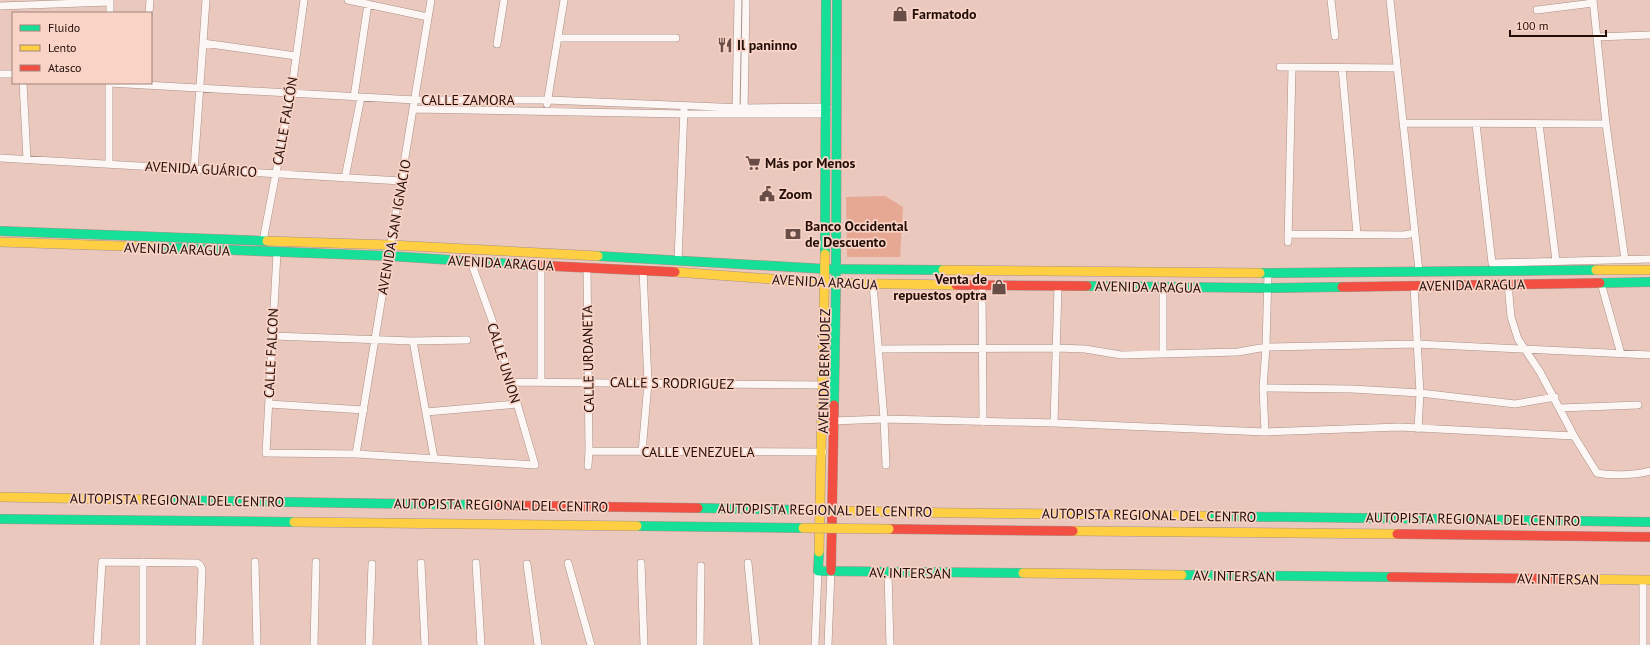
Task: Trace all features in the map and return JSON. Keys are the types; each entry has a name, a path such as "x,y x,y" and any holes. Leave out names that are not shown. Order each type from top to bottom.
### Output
{"main road":[{"name":"AVENIDA BERMÚDEZ","path":"826,0 827,110 825,283 829,385 833,421 831,571"},
{"name":"AVENIDA BERMÚDEZ","path":"818,571 823,452 836,283 837,0"},
{"name":"AVENIDA ARAGUA","path":"0,231 391,245 826,269 1268,273 1650,270"},
{"name":"AVENIDA ARAGUA","path":"0,242 389,256 471,262 643,270 825,283 1268,288 1650,282"},
{"name":"AUTOPISTA REGIONAL DEL CENTRO","path":"0,497 888,512 1650,522"},
{"name":"AUTOPISTA REGIONAL DEL CENTRO","path":"0,519 1650,537"},
{"name":"AV. INTERSAN","path":"818,571 1646,580"}],"street":[{"path":"149,12 150,0"},
{"path":"194,170 206,0"},
{"name":"CALLE FALCÓN","path":"263,241 291,94 304,0"},
{"path":"348,0 428,18"},
{"name":"AVENIDA SAN IGNACIO","path":"356,454 431,0"},
{"path":"497,44 504,0"},
{"path":"547,111 564,0"},
{"path":"736,111 738,0"},
{"path":"744,111 746,0"},
{"path":"1331,0 1335,36"},
{"path":"1390,0 1419,271"},
{"path":"0,6 18,2 110,1 110,12"},
{"path":"18,2 19,12"},
{"path":"1537,10 1593,2 1606,124 1625,260"},
{"path":"345,178 358,97 366,3"},
{"path":"1597,37 1650,35"},
{"path":"559,38 676,38"},
{"path":"203,43 296,56"},
{"path":"1280,67 1397,68"},
{"path":"1288,242 1292,68"},
{"path":"1342,68 1357,234"},
{"path":"0,74 12,74"},
{"path":"23,84 27,159"},
{"path":"109,84 110,164"},
{"name":"CALLE ZAMORA","path":"143,84 200,89 415,100 548,100 684,106 736,111"},
{"path":"678,261 684,106"},
{"name":"CALLE ZAMORA","path":"414,109 684,114 736,111 827,110"},
{"path":"1404,123 1606,124"},
{"path":"1476,124 1492,262 1650,259"},
{"path":"1539,124 1556,261"},
{"name":"AVENIDA GUÁRICO","path":"0,158 402,181"},
{"path":"1288,234 1404,235 1416,233"},
{"name":"CALLE FALCON","path":"277,253 266,453 356,454"},
{"name":"CALLE UNION","path":"434,458 535,465 496,331 471,262"},
{"path":"541,265 541,382"},
{"name":"CALLE URDANETA","path":"587,267 589,451"},
{"path":"642,452 648,383 643,270"},
{"path":"1265,432 1263,388 1266,347 1268,273"},
{"path":"1600,283 1621,354"},
{"path":"873,284 884,419 886,465"},
{"path":"1508,284 1514,327 1518,339 1555,397 1574,436 1598,473 1604,475 1643,473 1650,471"},
{"path":"982,285 983,422"},
{"path":"1054,423 1058,286"},
{"path":"1414,286 1420,393 1418,428"},
{"path":"1163,288 1163,353"},
{"path":"272,336 413,341 467,340"},
{"path":"356,454 434,458 413,341"},
{"path":"878,348 1056,348 1085,349 1121,354 1238,352 1266,347 1417,344 1650,355"},
{"name":"CALLE S RODRIGUEZ","path":"510,382 829,385"},
{"path":"1263,388 1352,389 1420,393 1515,404 1555,397"},
{"path":"269,404 364,410"},
{"path":"426,412 517,404"},
{"path":"1560,408 1638,405"},
{"path":"833,421 884,419 1054,423 1265,432 1399,427 1574,436"},
{"path":"588,466 589,451"},
{"name":"CALLE VENEZUELA","path":"589,451 823,452"},
{"path":"97,645 102,562 197,563 200,565 202,569 199,645"},
{"path":"143,562 143,645"},
{"path":"255,562 256,645"},
{"path":"314,645 316,562"},
{"path":"421,563 425,645"},
{"path":"476,563 481,645"},
{"path":"641,563 644,645"},
{"path":"748,563 756,645"},
{"path":"369,645 372,564"},
{"path":"527,564 538,645"},
{"path":"568,564 591,645"},
{"path":"700,645 701,566"},
{"name":"AVENIDA BERMÚDEZ","path":"815,645 818,571"},
{"name":"AVENIDA BERMÚDEZ","path":"828,645 831,571"},
{"path":"888,572 890,645"},
{"path":"1643,645 1646,580"}],"shaded area":[{"path":"885,196 903,207 900,257 847,257 846,197"}],"traffic: fast":[{"path":"825,254 826,0"},
{"path":"834,405 837,0"},
{"path":"0,231 267,241"},
{"path":"152,247 389,256 529,265"},
{"path":"598,256 826,269 943,270"},
{"path":"1260,273 1596,270"},
{"path":"1600,283 1650,282"},
{"path":"1087,286 1268,288 1342,287"},
{"path":"160,500 476,505"},
{"path":"698,508 802,510"},
{"path":"1206,516 1650,522"},
{"path":"0,519 294,522"},
{"path":"637,526 803,528"},
{"path":"819,552 818,571 1023,573"},
{"path":"1182,575 1391,577"}],"traffic: slow":[{"path":"267,241 391,245 598,256"},
{"path":"0,242 152,247"},
{"path":"819,552 825,254"},
{"path":"943,270 1260,273"},
{"path":"1596,270 1650,270"},
{"path":"675,272 825,283 956,285"},
{"path":"0,497 160,500"},
{"path":"802,510 888,512"},
{"path":"888,512 1206,516"},
{"path":"294,522 637,526"},
{"path":"803,528 889,529"},
{"path":"1073,531 1397,534"},
{"path":"1023,573 1182,575"},
{"path":"1566,579 1650,580"}],"traffic: jam":[{"path":"529,265 675,272"},
{"path":"1342,287 1600,283"},
{"path":"956,285 1087,286"},
{"path":"831,571 834,405"},
{"path":"476,505 698,508"},
{"path":"889,529 1073,531"},
{"path":"1397,534 1650,537"},
{"path":"1391,577 1566,579"}],"place":[{"name":"Farmatodo","path":"900,14"},
{"name":"Il paninno","path":"725,45"},
{"name":"Más por Menos","path":"753,163"},
{"name":"Zoom","path":"767,194"},
{"name":"Banco Occidental de Descuento","path":"793,234"},
{"name":"Venta de repuestos optra","path":"999,287"}]}
